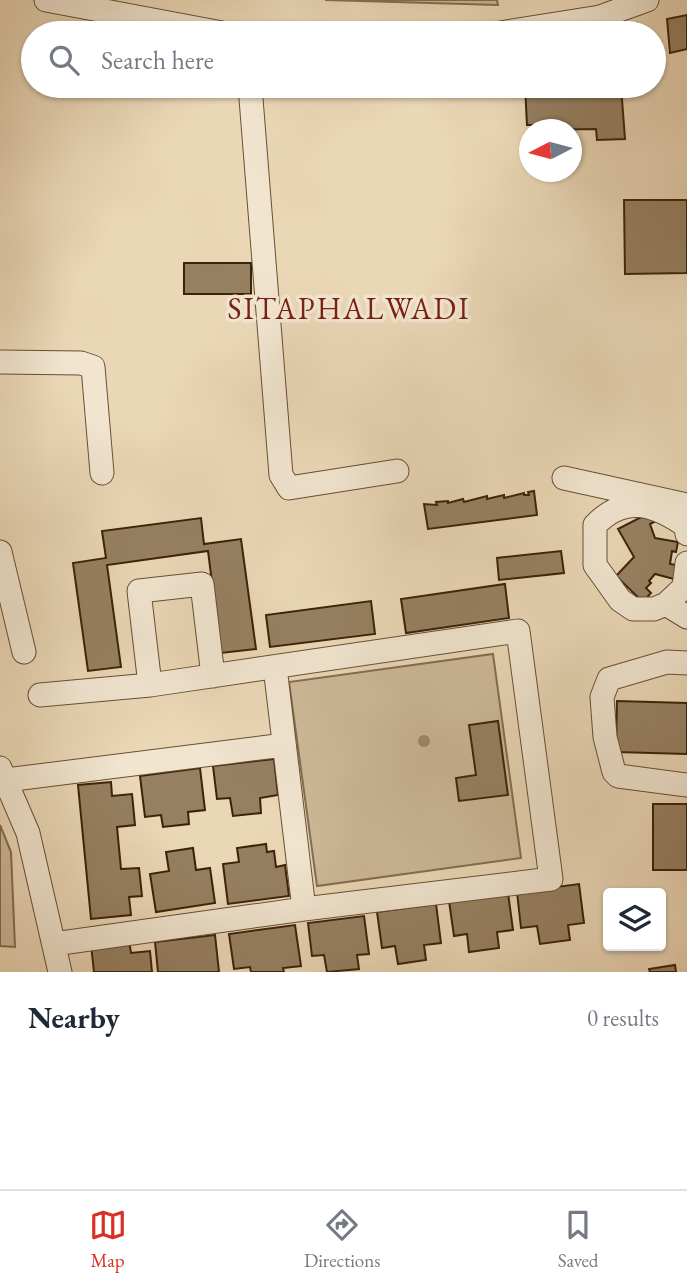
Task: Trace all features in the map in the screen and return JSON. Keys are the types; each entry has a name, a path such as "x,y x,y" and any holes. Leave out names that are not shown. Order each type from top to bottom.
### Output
{"street":[{"path":"46,0 158,21"},
{"path":"548,21 647,0"},
{"path":"251,98 281,475 289,488 397,471"},
{"path":"0,362 81,363 93,368 102,473"},
{"path":"564,478 687,505"},
{"path":"687,534 686,526 665,512 633,503 607,513 595,525 595,565 620,600 634,609 654,609 666,604 684,587 687,563"},
{"path":"0,552 24,652"},
{"path":"150,685 139,592 202,584 213,676"},
{"path":"666,604 687,617"},
{"path":"40,695 150,685 518,631 551,879 304,909 54,944"},
{"path":"687,663 667,662 609,679 602,697 605,737 614,772 618,776 687,785"},
{"path":"275,667 304,909"},
{"path":"60,972 28,833 3,774 284,745"}],"shaded area":[{"path":"325,0 497,0 498,5"},
{"path":"493,654 521,858 317,886 289,682"},
{"path":"0,825 11,852 15,947 0,946"}],"building":[{"path":"687,15 687,49 670,53 667,19"},
{"path":"526,98 622,98 625,139 597,140 596,129 582,129 582,119 527,119"},
{"path":"624,200 687,200 687,273 625,274"},
{"path":"184,263 251,263 251,294 184,294"},
{"path":"534,491 537,515 428,529 424,504 437,505 436,502 448,503 463,499 464,502 487,496 487,499 504,495 504,498 524,493 529,495 528,492"},
{"path":"651,512 656,521 650,524 655,538 678,542 676,552 672,551 670,564 677,565 674,579 655,574 649,581 651,583 646,588 651,593 648,596 651,599 646,605 616,576 634,557 618,529"},
{"path":"201,518 204,544 241,539 256,649 221,653 208,551 107,565 121,667 88,671 73,563 106,558 102,531"},
{"path":"561,551 564,573 499,580 497,558"},
{"path":"505,584 509,618 406,633 401,599"},
{"path":"371,601 375,634 270,647 266,615"},
{"path":"617,701 687,703 687,754 616,752"},
{"path":"498,721 508,795 459,801 456,778 476,775 469,725"},
{"path":"274,759 278,795 260,798 261,813 233,816 230,798 217,799 213,766"},
{"path":"200,768 205,810 188,812 189,824 163,827 161,815 145,817 140,776"},
{"path":"111,782 112,796 132,794 135,825 117,827 121,869 139,868 142,896 129,897 131,915 91,919 78,785"},
{"path":"653,804 687,804 687,870 653,870"},
{"path":"266,844 267,852 274,851 276,867 285,865 289,896 228,904 223,864 239,862 237,848"},
{"path":"193,848 196,870 210,868 215,903 156,912 150,874 169,871 166,852"},
{"path":"579,884 584,923 568,925 570,940 540,944 537,926 521,928 517,892"},
{"path":"508,893 513,930 497,932 499,948 469,952 467,934 454,936 449,901"},
{"path":"436,904 441,943 424,945 426,960 398,964 395,946 382,948 377,912"},
{"path":"364,916 369,954 357,955 359,969 327,972 324,955 312,956 308,923"},
{"path":"295,925 301,966 283,968 284,972 251,972 250,967 234,969 229,934"},
{"path":"215,935 219,972 158,972 155,942"},
{"path":"129,941 131,953 150,951 152,972 94,972 91,945"},
{"path":"675,965 676,972 650,972 649,969"}],"district":[{"name":"SITAPHALWADI","path":"349,308"}]}
